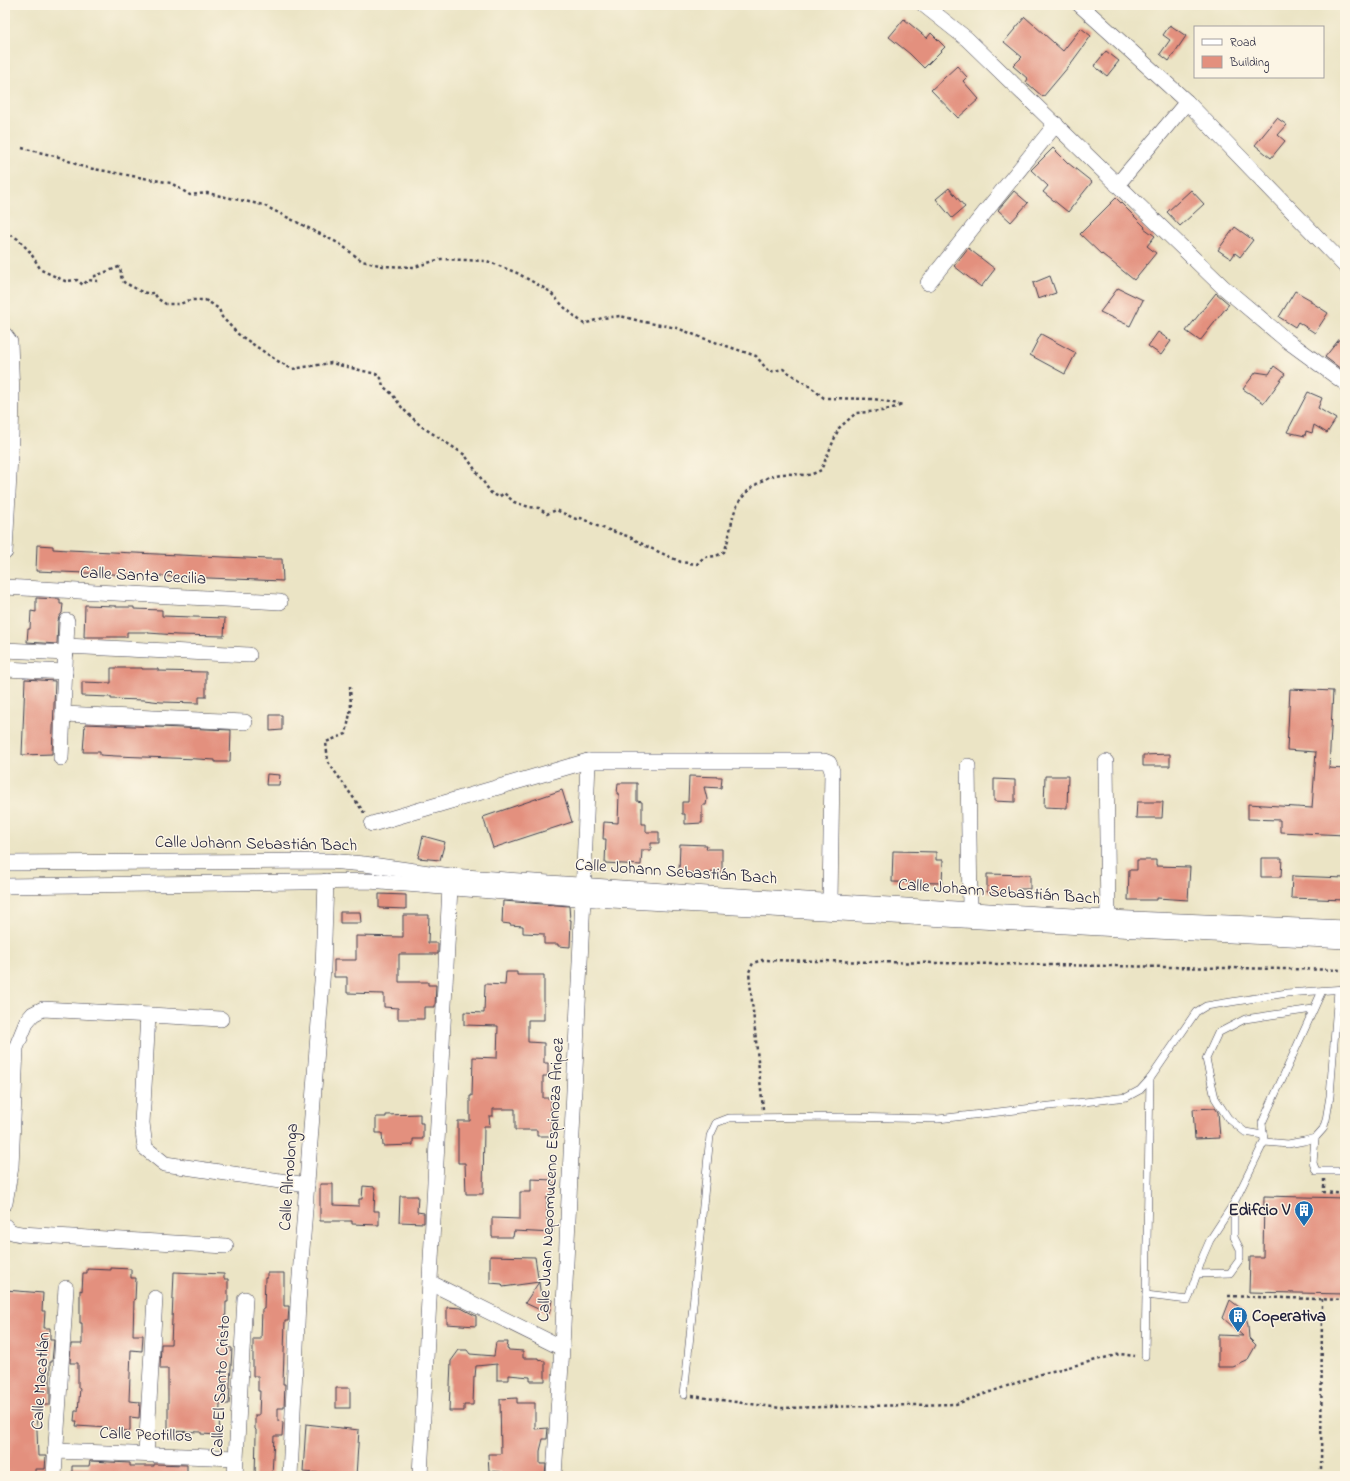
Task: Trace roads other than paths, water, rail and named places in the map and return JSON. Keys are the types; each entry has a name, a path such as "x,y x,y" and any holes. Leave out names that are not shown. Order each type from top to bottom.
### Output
{"street":[{"path":"924,5 967,39 1222,286 1285,339 1329,373 1345,383"},
{"path":"1080,5 1187,102 1345,266"},
{"path":"1117,185 1187,102"},
{"path":"928,283 1056,124"},
{"path":"5,335 10,342 5,552"},
{"name":"Calle Santa Cecilia","path":"5,587 280,602"},
{"path":"61,758 67,621"},
{"path":"5,650 66,650 249,656"},
{"path":"5,669 65,672"},
{"path":"63,714 245,722"},
{"path":"372,824 588,761 818,761 828,763 832,770 830,901"},
{"name":"Calle Juan Nepomuceno Espinoza Aripez","path":"554,1476 562,1348 584,892 588,761"},
{"path":"1106,762 1108,918"},
{"path":"968,766 970,909"},
{"name":"Calle Johann Sebastián Bach","path":"5,863 329,861 364,864 584,892 1118,929 1345,941"},
{"name":"Calle Almolonga","path":"290,1476 298,1303 323,968 326,881"},
{"name":"Calle Johann Sebastián Bach","path":"5,886 369,881 450,887 830,901 1108,918 1345,928"},
{"path":"420,1476 450,887"},
{"path":"5,1203 11,1167 9,1121 16,1048 27,1021 33,1014 43,1009 221,1019"},
{"path":"148,1015 142,1123 145,1148 165,1164 307,1185"},
{"path":"5,1226 7,1230 12,1233 21,1234 226,1246"},
{"path":"431,1283 562,1348"},
{"name":"Calle Macatlán","path":"54,1476 66,1288"},
{"path":"146,1454 155,1298"},
{"name":"Calle El Santo Cristo","path":"235,1476 245,1299"},
{"name":"Calle Peotillos","path":"55,1452 236,1458"}],"lane":[{"path":"684,1395 710,1136 716,1123 729,1118 938,1119 1127,1097 1140,1090 1150,1079 1196,1012 1201,1008 1287,993 1342,989 1326,1120 1323,1130 1315,1138 1288,1144 1245,1132 1228,1118 1215,1098 1206,1059 1218,1032 1245,1019 1313,1009"},
{"path":"1146,1296 1188,1300 1210,1240 1234,1203 1264,1138 1262,1123 1322,991"},
{"path":"1145,1356 1150,1079"},
{"path":"1315,1138 1313,1163 1316,1171 1345,1171"},
{"path":"1197,1274 1230,1273 1240,1259 1240,1249 1234,1238 1234,1203"}],"place":[{"name":"Edifcio V","path":"1304,1227"},
{"name":"Coperativa","path":"1238,1333"}]}
